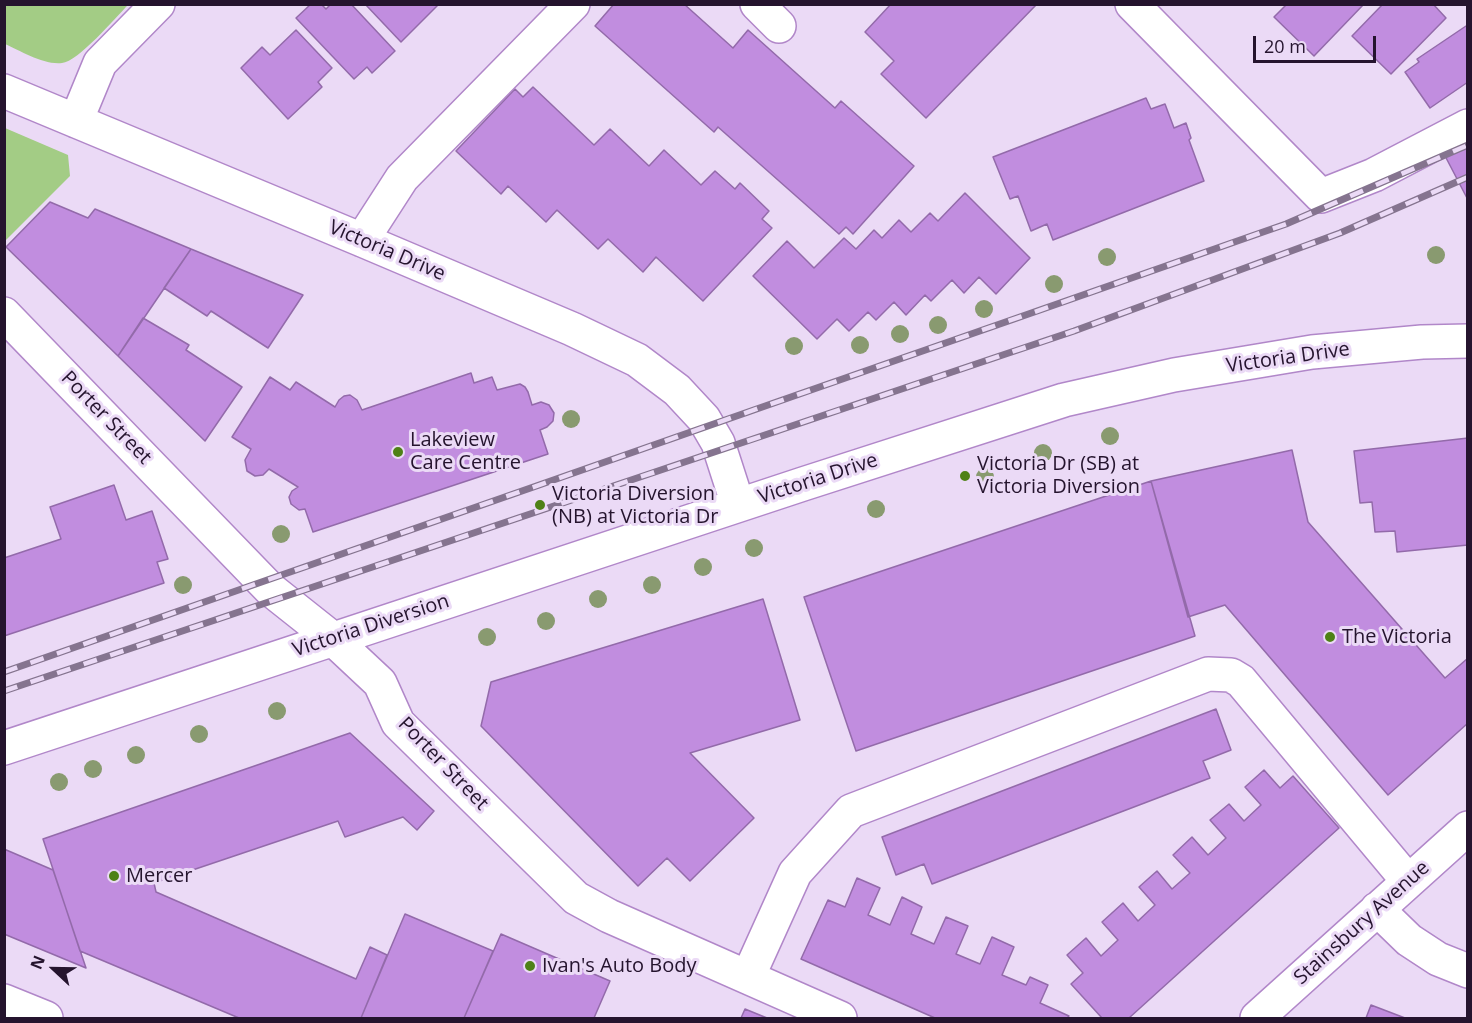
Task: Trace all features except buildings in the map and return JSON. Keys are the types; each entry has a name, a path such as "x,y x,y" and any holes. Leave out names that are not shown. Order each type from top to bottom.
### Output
{"street":[{"path":"76,121 100,63 159,4"},
{"path":"363,240 402,178 573,4"},
{"path":"1132,4 1321,196 1374,176 1467,126"},
{"name":"Victoria Drive","path":"4,91 363,240 572,329 638,360 677,390 704,419 718,442 738,506 1064,400 1152,380 1312,352 1422,342 1467,341"},
{"name":"Porter Street","path":"10,331 270,589 333,639 380,683 398,723 576,898 609,916 840,1018"},
{"name":"Victoria Diversion","path":"4,748 738,506"},
{"path":"748,976 795,873 851,811 1208,674 1231,675 1240,681 1408,880"},
{"name":"Stainsbury Avenue","path":"1257,1018 1467,828"},
{"path":"1377,909 1409,940 1438,959 1467,971"},
{"path":"4,1001 46,1018"}],"green space":[{"path":"4,5 128,5 77,55 69,61 55,63 32,57 5,44"},
{"path":"5,128 68,155 70,176 5,241"}],"railway":[{"path":"4,672 1286,224 1468,145"},
{"path":"4,691 1074,331 1340,233 1468,177"}],"place":[{"name":"Lakeview Care Centre","path":"398,452"},
{"name":"Victoria Dr (SB) at Victoria Diversion","path":"965,476"},
{"name":"Victoria Diversion (NB) at Victoria Dr","path":"540,505"},
{"name":"The Victoria","path":"1330,637"},
{"name":"Mercer","path":"114,876"},
{"name":"Ivan's Auto Body","path":"530,966"}]}
